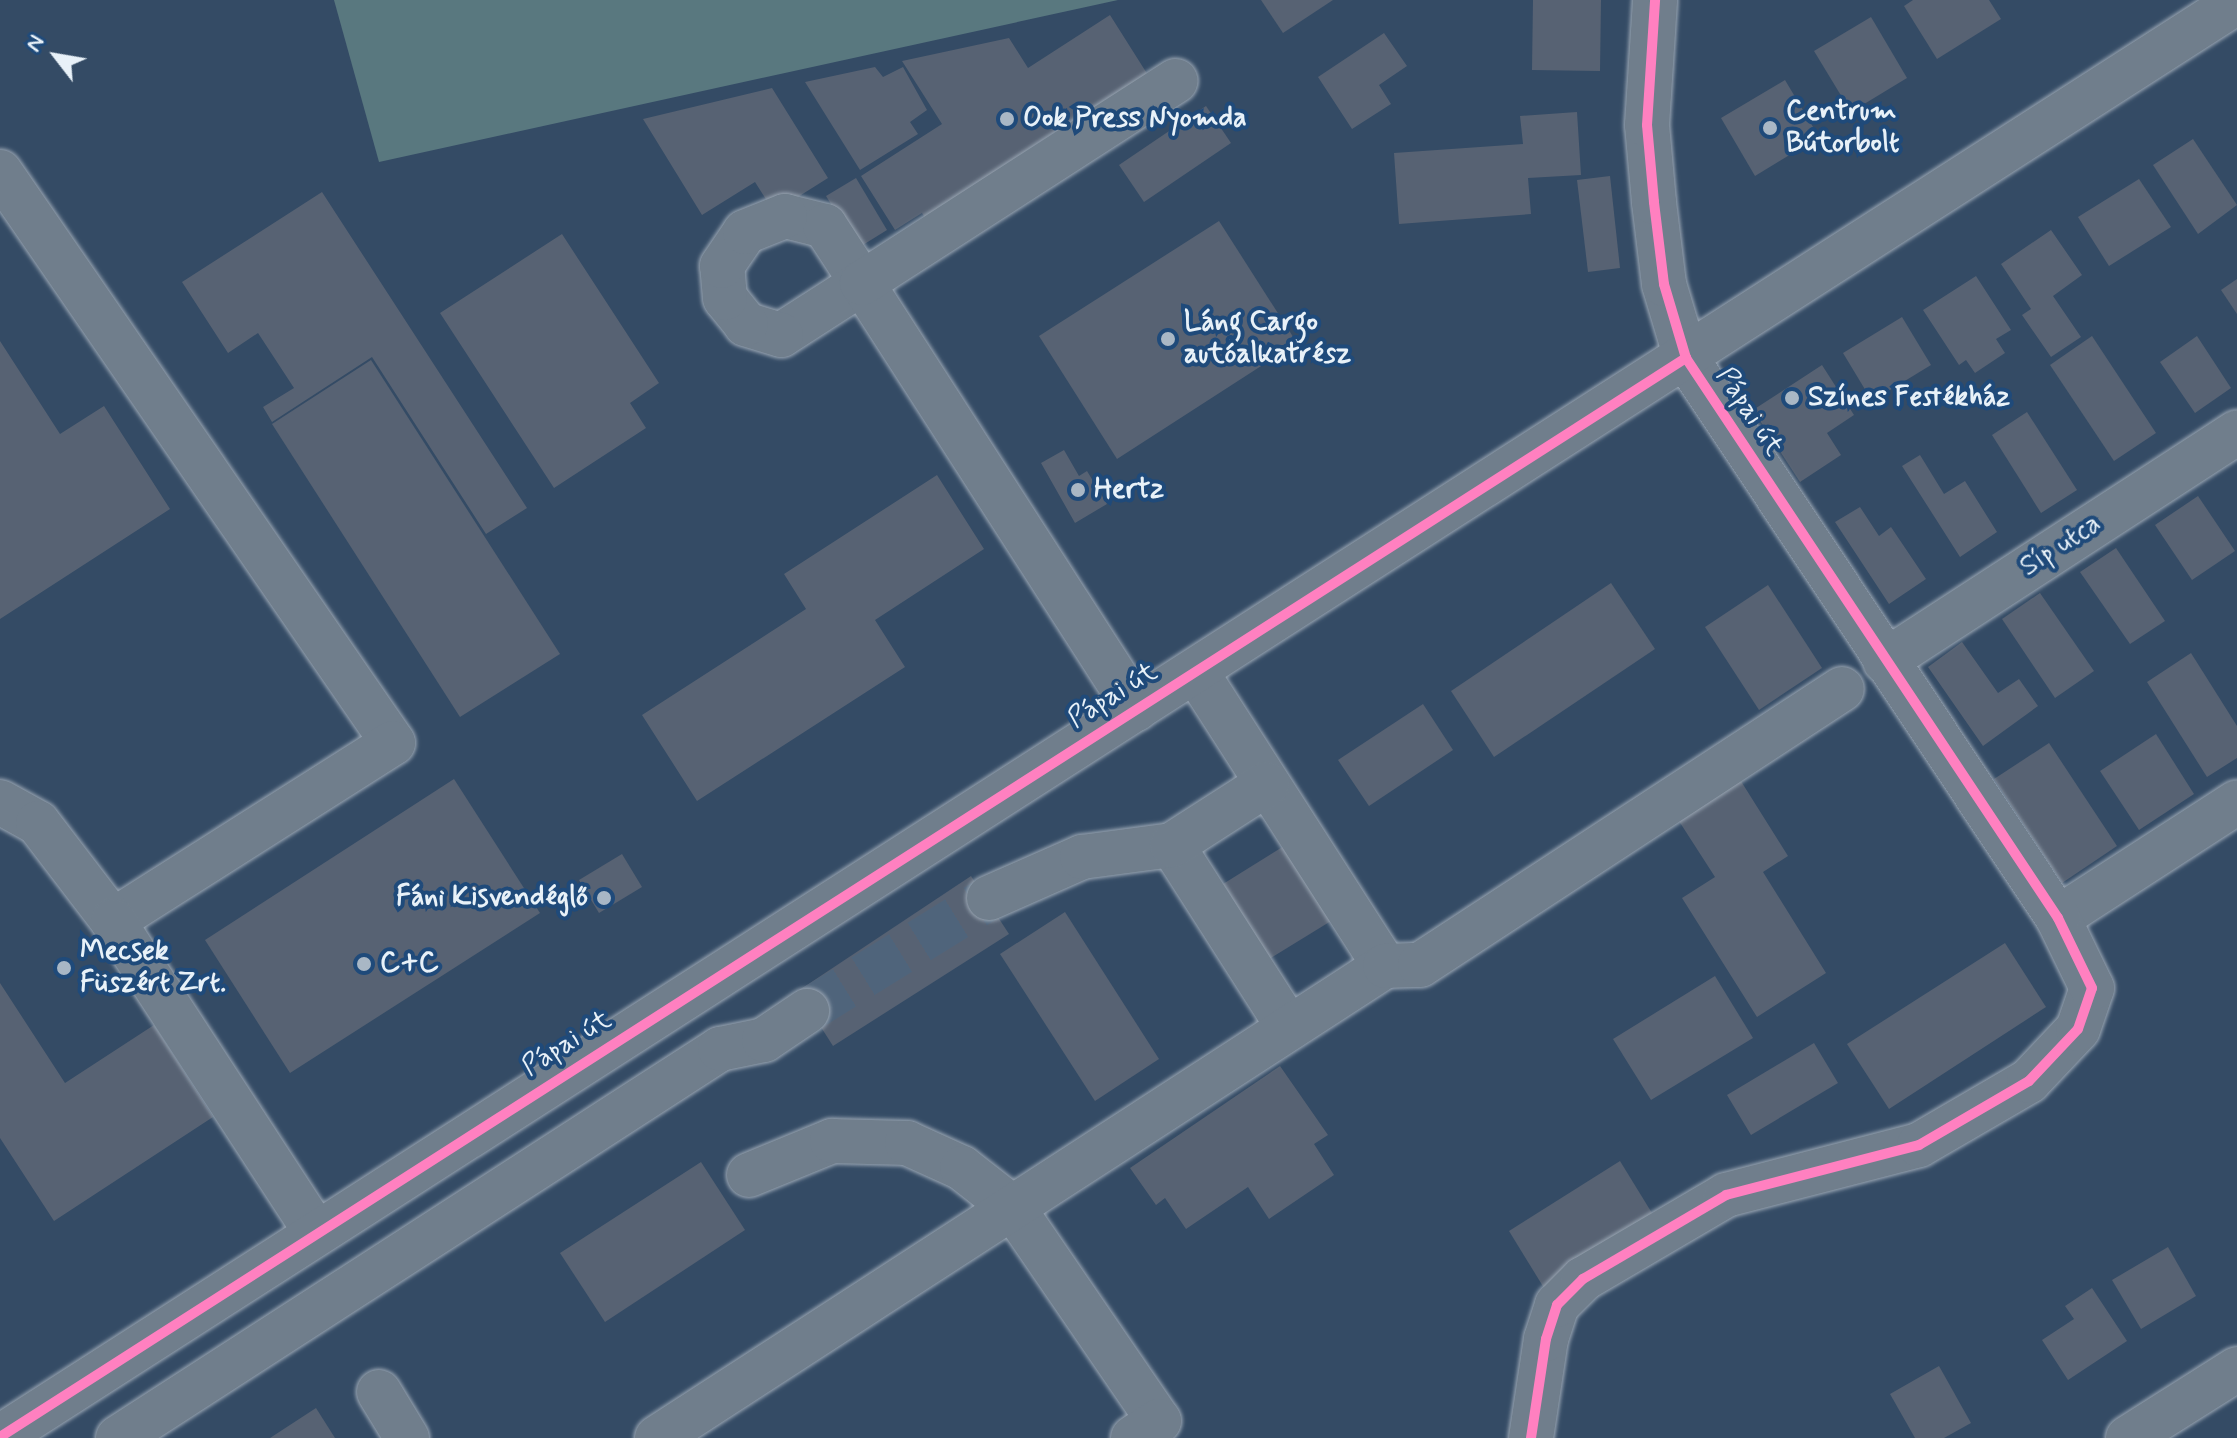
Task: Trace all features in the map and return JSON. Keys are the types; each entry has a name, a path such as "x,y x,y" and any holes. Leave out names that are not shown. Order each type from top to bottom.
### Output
{"street":[{"path":"1655,0 1647,125 1664,284 1686,358"},
{"name":"Pápai út","path":"0,1437 2237,2"},
{"path":"1136,709 862,283 1176,81"},
{"path":"0,172 393,743 113,921"},
{"name":"Pápai út","path":"1531,1438 1553,1316 1583,1279 1726,1195 1919,1145 2029,1081 2078,1029 2092,988 2058,918 1686,358"},
{"name":"Síp utca","path":"1885,661 2237,432"},
{"path":"1196,672 1385,966"},
{"path":"657,1438 1385,966 1420,965 1842,689"},
{"path":"989,898 1082,857 1172,845 1267,784"},
{"path":"0,802 38,823 113,921 316,1232"},
{"path":"2058,918 2237,802"},
{"path":"1172,845 1289,1028"},
{"path":"118,1438 720,1049 764,1040 807,1011"},
{"path":"749,1175 832,1141 907,1143 962,1168 1013,1208 1159,1421 1133,1438"},
{"path":"2128,1438 2237,1369"},
{"path":"379,1392 407,1438"}],"green space":[{"path":"334,0 1118,0 379,162"}],"building":[{"path":"1261,0 1333,0 1283,33"},
{"path":"1533,0 1601,0 1600,71 1532,70"},
{"path":"1913,0 1989,0 2001,19 1937,59 1904,6"},
{"name":"Ook Press Nyomda","path":"1110,15 1153,83 1088,125 1081,115 971,187 978,197 931,227 922,213 895,230 861,176 942,124 902,61 1009,38 1028,68"},
{"path":"1871,17 1907,78 1851,112 1814,51"},
{"path":"1384,33 1407,66 1379,85 1391,104 1352,129 1318,77"},
{"path":"875,67 883,77 903,67 927,110 910,122 918,134 860,170 805,82"},
{"name":"Centrum Bútorbolt","path":"1785,80 1819,137 1755,176 1721,118"},
{"path":"772,88 828,178 774,212 755,182 702,215 643,119"},
{"path":"1206,106 1231,143 1144,202 1119,165"},
{"path":"1577,112 1581,175 1528,178 1531,214 1399,224 1394,153 1523,144 1520,116"},
{"path":"2193,139 2237,205 2198,234 2153,165"},
{"path":"1610,176 1620,268 1588,272 1577,180"},
{"path":"856,178 887,230 858,248 826,196"},
{"path":"2139,179 2171,227 2109,266 2078,217"},
{"path":"322,192 527,508 486,534 372,357 272,422 263,407 294,388 258,333 228,353 182,282"},
{"name":"Láng Cargo autóalkatrész","path":"1219,221 1297,343 1117,459 1039,336"},
{"path":"2051,230 2082,275 2053,296 2081,337 2051,357 2022,315 2031,309 2001,264"},
{"path":"562,234 659,383 630,403 646,428 554,488 440,313"},
{"path":"1976,276 2011,330 1996,339 2005,353 1975,373 1966,360 1959,365 1923,310"},
{"path":"2237,279 2237,314 2221,290"},
{"path":"1902,317 1931,365 1872,401 1843,353"},
{"path":"2092,336 2156,433 2114,461 2050,365"},
{"path":"2197,336 2231,388 2195,413 2160,362"},
{"path":"0,341 60,434 104,406 170,509 0,619"},
{"path":"371,360 560,654 460,717 272,424"},
{"path":"1822,365 1854,415 1827,433 1841,455 1800,482 1753,410"},
{"path":"2027,412 2077,490 2041,513 1992,435"},
{"name":"Hertz","path":"1064,450 1079,476 1087,471 1107,504 1075,523 1041,463"},
{"path":"1920,455 1944,494 1965,481 1997,532 1960,557 1902,466"},
{"path":"937,475 984,549 875,620 905,667 697,801 642,715 806,609 784,574"},
{"path":"2198,496 2235,551 2192,580 2155,525"},
{"path":"1860,507 1879,536 1891,527 1926,579 1889,604 1835,522"},
{"path":"2116,548 2165,621 2130,644 2080,572"},
{"path":"1611,583 1655,649 1494,757 1451,691"},
{"path":"1768,585 1822,668 1759,710 1705,627"},
{"path":"2040,593 2094,671 2055,698 2002,619"},
{"path":"1962,642 1998,693 2019,679 2038,706 1983,746 1928,667"},
{"path":"2191,653 2237,726 2237,758 2207,777 2147,682"},
{"path":"1423,704 1453,750 1369,806 1338,760"},
{"path":"2156,734 2194,794 2139,830 2100,771"},
{"path":"2049,743 2117,846 2062,883 1994,779"},
{"path":"1739,778 1788,856 1763,872 1826,973 1757,1017 1682,898 1715,877 1677,818"},
{"path":"454,779 540,913 290,1073 205,940"},
{"path":"1284,846 1331,921 1269,959 1223,884"},
{"path":"622,854 642,887 599,913 579,880"},
{"path":"971,876 1009,934 833,1046 798,991"},
{"path":"1065,912 1159,1059 1095,1101 1000,954"},
{"path":"2005,943 2046,1007 1889,1109 1847,1044"},
{"path":"1715,976 1753,1038 1651,1100 1613,1039"},
{"path":"0,983 65,1083 154,1025 213,1117 54,1221 0,1138"},
{"path":"1814,1043 1838,1083 1751,1135 1727,1095"},
{"path":"1280,1066 1328,1135 1314,1144 1334,1175 1269,1219 1248,1187 1186,1229 1165,1198 1156,1205 1130,1168"},
{"path":"1620,1161 1655,1218 1544,1288 1509,1231"},
{"path":"701,1162 745,1230 605,1322 560,1253"},
{"path":"2168,1247 2196,1296 2141,1329 2112,1280"},
{"path":"2092,1288 2127,1341 2068,1380 2042,1340 2074,1319 2065,1306"},
{"path":"1939,1366 1971,1423 1944,1438 1915,1438 1890,1394"},
{"path":"316,1408 335,1438 270,1438"}],"tunnel":[{"path":"807,1011 989,898"}],"cycle path":[{"path":"1531,1438 1546,1339 1557,1305 1583,1279 1726,1195 1919,1145 2029,1081 2078,1029 2092,988 2058,918 1686,358 1664,284 1647,125 1655,0"},
{"path":"0,1437 1686,358"}],"place":[{"name":"Ook Press Nyomda","path":"1007,119"},
{"name":"Centrum Bútorbolt","path":"1770,128"},
{"name":"Láng Cargo autóalkatrész","path":"1168,339"},
{"name":"Színes Festékház","path":"1792,398"},
{"name":"Hertz","path":"1078,490"},
{"name":"Fáni Kisvendéglő","path":"604,898"},
{"name":"C+C","path":"364,964"},
{"name":"Mecsek Füszért Zrt.","path":"64,968"}]}
